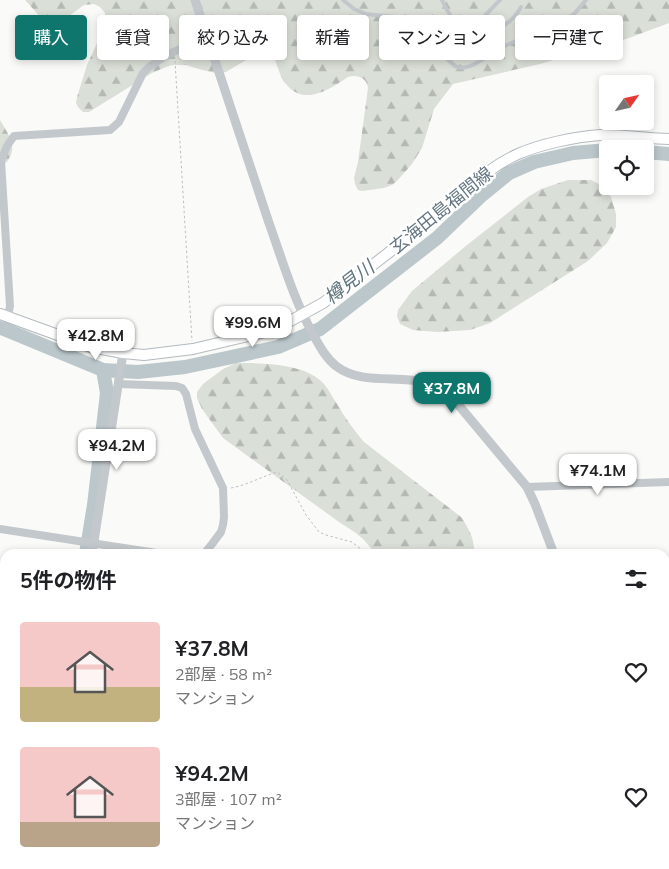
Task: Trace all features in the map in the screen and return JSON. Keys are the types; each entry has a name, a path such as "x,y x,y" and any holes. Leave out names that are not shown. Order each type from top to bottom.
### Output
{"main road":[{"name":"玄海田島福間線","path":"4,315 82,344 122,356 193,349 265,332 303,317 323,303 488,172 516,155 556,143 599,136 669,139"}],"street":[{"path":"196,0 201,15"},
{"path":"4,315 10,306 1,170 1,161 7,146 14,136 110,130 119,122 143,73 164,56 179,50"},
{"path":"215,60 292,290 303,317 329,360 346,372 361,377 423,381 431,383 451,396 527,488 552,549"},
{"path":"93,549 122,356"},
{"path":"118,382 176,386 182,388 186,394 195,429 223,488 223,525 221,532 208,549"},
{"path":"527,488 669,482"},
{"path":"0,529 132,549"}],"lane":[{"path":"343,0 354,9 366,14 395,17 405,21 427,38 437,50 458,68 469,66 498,49 520,40 543,36 551,32 572,16 586,0"},
{"path":"442,0 454,19 464,28 471,28 480,22 500,0"},
{"path":"487,14 502,26 510,22 521,7"}],"path":[{"path":"175,52 193,349"},
{"path":"223,488 245,485 277,472 287,480 306,515 319,532 352,542 361,549"}],"green space":[{"path":"25,0 364,0 378,7 402,0 493,0 479,15 379,15 379,60 505,60 505,36 515,34 515,60 554,60 453,84 434,109 422,148 412,164 392,185 362,191 358,190 354,178 368,88 366,82 364,79 355,76 348,77 317,94 301,94 293,91 284,81 275,60 287,60 287,15 179,15 179,60 246,60 226,72 216,73 186,65 166,67 152,73 89,112 83,112 76,103 77,97 87,65 97,43 97,60 169,60 169,15 105,15 100,7 94,4 84,5 70,15 39,15"},
{"path":"341,0 587,0 561,15 515,15 515,41 505,47 505,15 379,15 379,20"},
{"path":"531,0 669,0 669,23 623,40 623,15 525,15 523,9"},
{"path":"456,60 481,60 469,67"},
{"path":"0,120 11,140 12,151 6,163 0,169"},
{"path":"568,180 591,180 599,184 599,195 610,195 616,214 616,227 607,243 588,261 490,323 470,330 437,332 413,330 400,324 397,316 398,310 412,291 467,245 541,189"},
{"path":"236,363 258,363 295,368 316,377 326,386 346,419 364,442 461,517 471,534 474,549 371,549 359,535 223,438 202,409 197,398 197,392 203,384 223,369"}],"waterway":[{"name":"樽見川","path":"0,328 103,370 138,372 185,367 278,347 320,329 437,238 482,195 509,173 534,162 573,153 599,151"},
{"name":"樽見川","path":"654,153 669,154"},
{"path":"87,549 107,393 103,370"}]}
